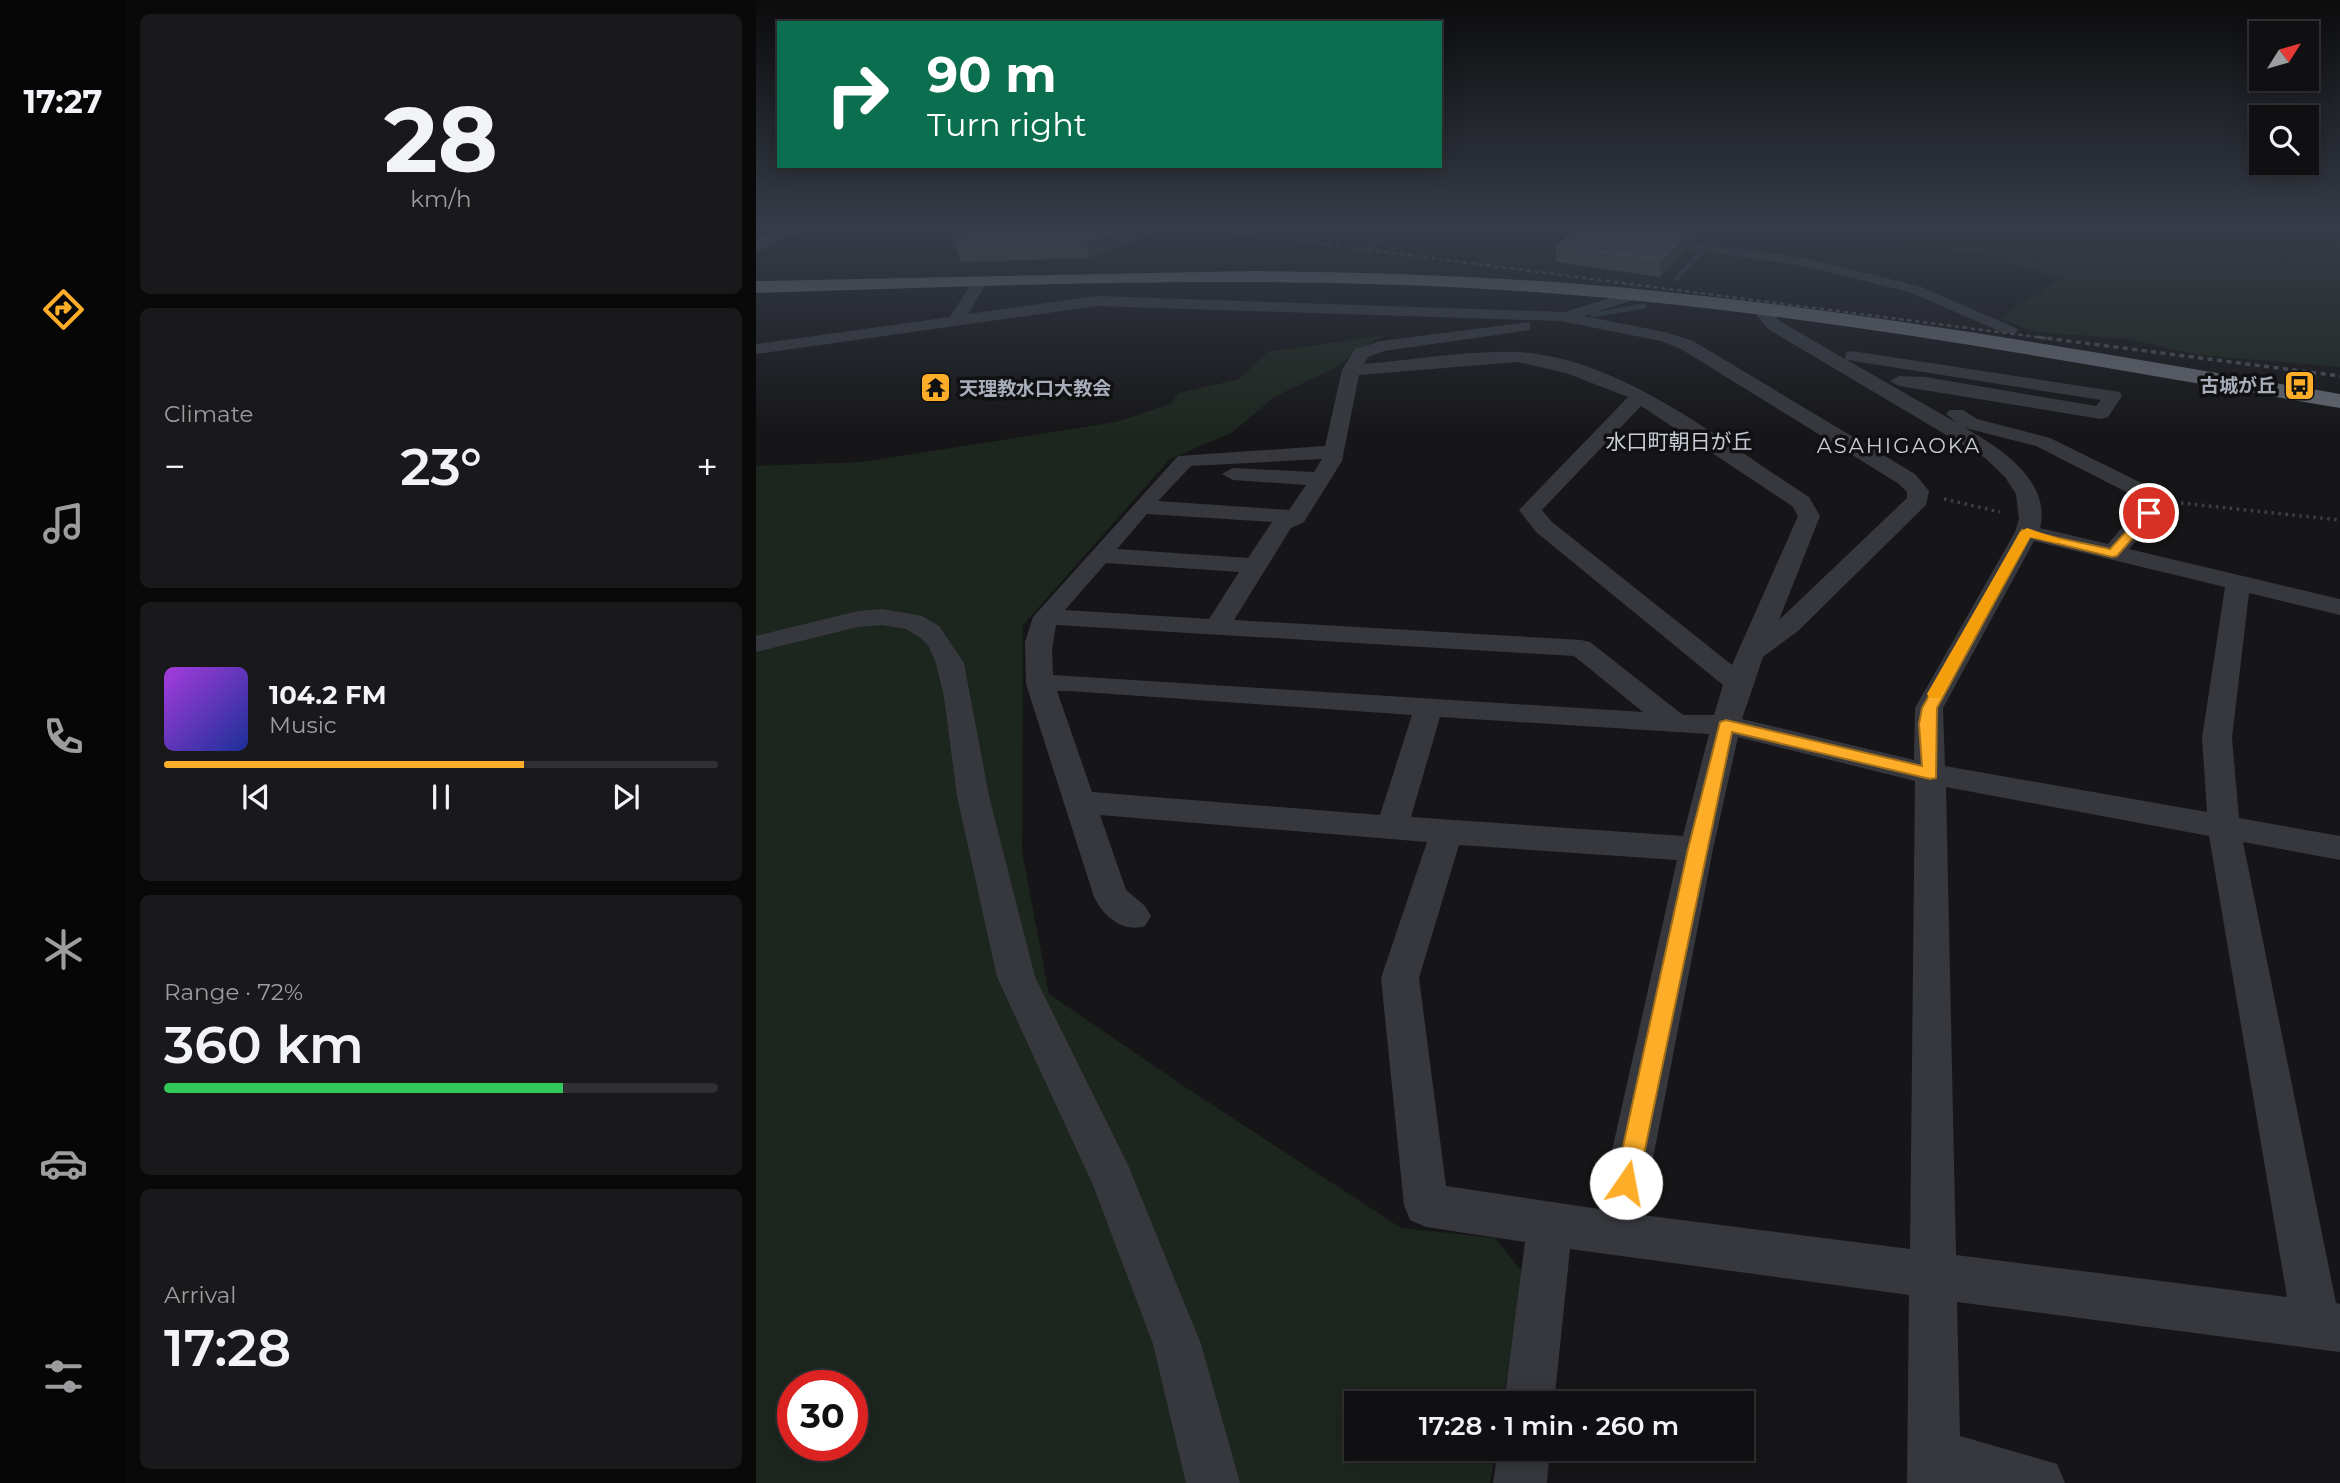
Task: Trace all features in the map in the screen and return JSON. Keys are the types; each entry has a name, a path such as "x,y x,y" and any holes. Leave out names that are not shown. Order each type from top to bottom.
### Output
{"highway":[{"path":"1652,297 1932,333 2340,401"}],"street":[{"path":"957,319 970,297"},
{"path":"1217,626 1283,523 1296,517 1332,461 1351,370 1356,358 1368,349 1529,326 1629,297"},
{"path":"1934,297 2010,329"},
{"path":"756,349 1097,301 1239,308 1479,311 1560,316 1665,337 1687,345 1907,479 1918,491 1918,500 1789,625 1751,653"},
{"path":"1761,311 1792,321 1970,422 2043,442 2156,499 2149,513 2112,554"},
{"path":"1761,311 1774,325 1942,422 2004,463 2028,495 2032,506 2033,519 2027,532 1929,708 1927,724 1930,774 1934,1469 2038,1483"},
{"path":"1852,356 2113,396 2101,413 1925,383 1899,382"},
{"path":"1351,370 1517,357 1535,359 1613,382 1801,502 1809,516 1802,538 1738,682 1726,725 1696,849 1616,1234"},
{"path":"1639,397 1530,510 1544,527 1738,682"},
{"path":"1133,916 1111,897 1040,684 1038,638 1046,617 1173,470 1185,460 1334,452"},
{"path":"1173,470 1320,479"},
{"path":"1141,507 1296,517"},
{"path":"2027,532 2340,607"},
{"path":"1100,555 1254,566"},
{"path":"1447,832 1400,978 1426,1205 1616,1234 2328,1326 2224,826 2217,738 2238,583"},
{"path":"756,644 858,619 882,617 914,622 930,632 941,645 950,663 958,697 973,796 1016,977 1113,1180 1172,1332 1213,1483"},
{"path":"1046,617 1581,648 1676,723"},
{"path":"1040,684 1069,682 1726,725 1930,774 2340,848"},
{"path":"1392,827 1429,707"},
{"path":"1080,802 1696,849"},
{"path":"1531,1391 1550,1224"},
{"path":"1520,1483 1523,1461"}],"path":[{"path":"1942,498 1994,510"},
{"path":"2156,499 2340,520"}],"shaded area":[{"path":"2032,297 2340,297 2340,367 2199,355 2129,339 2034,332 1999,318"},
{"path":"1386,335 1355,351 1339,366 1276,396 1231,433 1170,459 1023,625 1022,852 1049,994 1185,1087 1401,1228 1495,1238 1523,1273 1505,1391 1344,1391 1344,1461 1494,1461 1490,1483 756,1483 756,466 862,462 1116,422 1170,404 1179,393 1239,379 1268,352"}],"waterway":[{"path":"1593,315 1644,306"}],"railway":[{"path":"1732,297 2052,339"},
{"path":"2038,337 2340,376"}],"slow traffic":[{"path":"1935,694 2027,532 2057,540"}],"place":[{"name":"古城が丘","path":"2299,385"},
{"name":"天理教水口大教会","path":"936,388"}],"district":[{"name":"水口町朝日が丘","path":"1679,441"},
{"name":"ASAHIGAOKA","path":"1899,445"}],"route":[{"path":"1626,1183 1696,849 1726,725 1930,774 1927,724 1929,708 1936,691 2027,532 2112,554 2149,513"}]}
